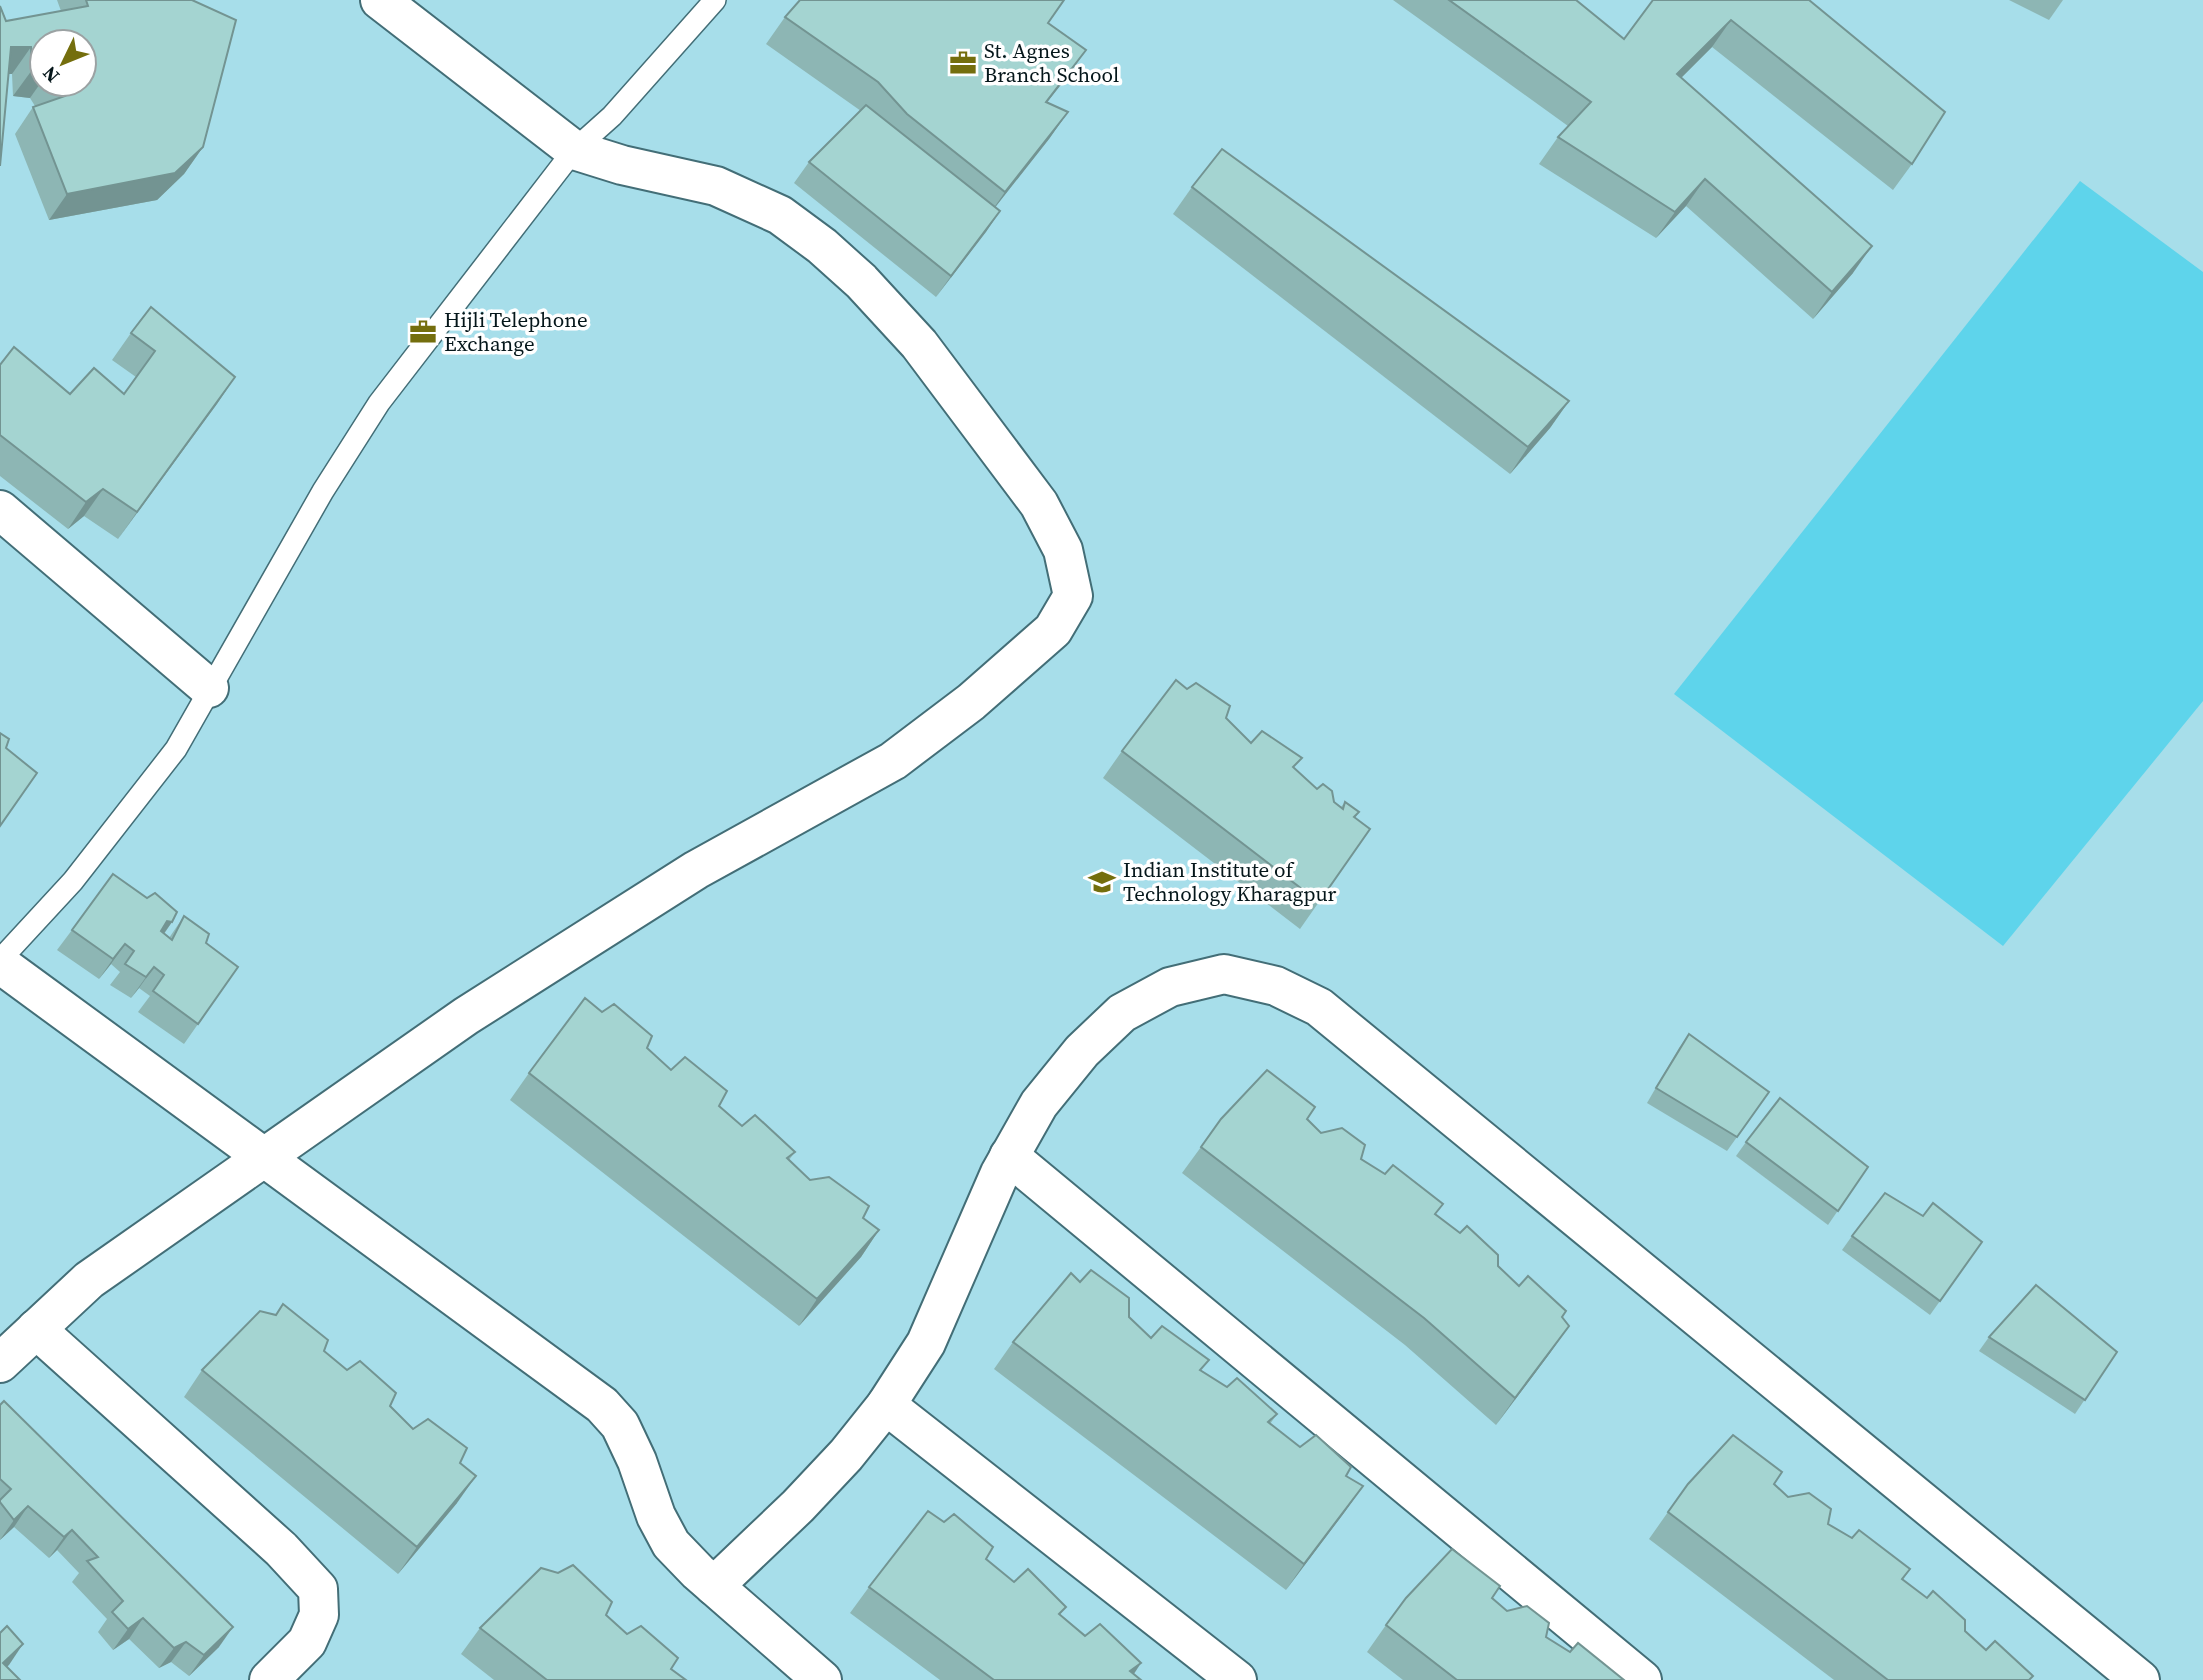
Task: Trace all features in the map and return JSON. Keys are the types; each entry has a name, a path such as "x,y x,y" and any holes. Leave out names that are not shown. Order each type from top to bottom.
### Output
{"street":[{"path":"0,1363 89,1280 477,1009 696,870 892,761 971,702 1053,631 1073,596 1063,550 1039,505 919,344 861,281 822,246 780,215 716,186 622,165 574,150 380,0"},
{"path":"0,510 209,688"},
{"path":"0,962 601,1405 620,1425 637,1461 656,1516 671,1544 714,1587 822,1680"},
{"path":"714,1587 798,1506 846,1455 887,1405 926,1343 1009,1156 1039,1104 1082,1051 1122,1013 1170,987 1224,974 1276,986 1319,1007 2140,1680"},
{"path":"1009,1156 1642,1680"},
{"path":"36,1329 281,1549 318,1589 319,1615 307,1642 269,1680"},
{"path":"887,1405 1237,1680"}],"lane":[{"path":"0,962 73,881 176,749 323,491 379,403 574,150 612,116 715,0"}],"shaded area":[{"name":"Indian Institute of Technology Kharagpur","path":"0,0 2203,0 2203,1680 0,1680"},
{"path":"2080,181 2203,272 2203,701 2003,946 1674,694"}],"building":[{"path":"86,0 192,0 236,20 203,147 175,173 67,194 33,107 59,98 98,98 98,28 28,28 28,47 11,47 0,166 0,6 6,21 88,6"},
{"path":"800,0 1064,0 1048,23 1086,50 1046,102 1068,112 1005,192 907,114 878,82 785,17"},
{"path":"1449,0 1576,0 1624,39 1653,0 1809,0 1945,112 1912,164 1731,20 1677,74 1872,246 1832,292 1705,179 1675,212 1558,137 1591,102"},
{"path":"866,105 1000,211 951,276 809,162"},
{"path":"1222,149 1569,401 1528,447 1192,187"},
{"path":"151,307 235,377 137,512 103,489 86,502 0,435 0,365 14,347 70,394 94,368 124,394 155,351 131,333"},
{"path":"1176,680 1187,689 1196,683 1230,706 1226,718 1251,743 1262,731 1302,758 1293,767 1317,789 1323,784 1332,791 1334,802 1343,809 1345,802 1359,812 1354,817 1370,829 1319,902 1122,751"},
{"path":"0,733 9,739 6,748 37,773 0,826"},
{"path":"113,874 147,898 155,893 177,912 172,922 167,921 161,931 172,940 184,916 209,934 206,943 238,967 198,1024 153,991 164,975 154,967 146,977 125,964 134,951 125,944 113,959 72,930"},
{"path":"585,998 602,1012 614,1004 652,1036 647,1048 671,1070 685,1057 727,1091 719,1106 742,1126 755,1115 795,1152 787,1158 810,1180 829,1177 869,1206 863,1218 879,1230 817,1299 529,1073"},
{"path":"1689,1034 1769,1092 1737,1137 1656,1088"},
{"path":"1267,1070 1315,1107 1307,1119 1321,1133 1342,1128 1365,1145 1361,1159 1385,1174 1393,1165 1443,1204 1435,1214 1460,1233 1467,1226 1498,1255 1498,1266 1519,1286 1528,1276 1566,1311 1562,1317 1569,1326 1515,1398 1424,1318 1201,1147 1221,1119"},
{"path":"1780,1098 1868,1167 1838,1211 1746,1142"},
{"path":"1885,1193 1923,1216 1933,1203 1982,1242 1940,1301 1852,1236"},
{"path":"1091,1270 1129,1298 1129,1317 1151,1338 1162,1326 1209,1360 1200,1370 1227,1387 1237,1378 1277,1414 1268,1422 1300,1447 1316,1435 1351,1467 1346,1476 1363,1486 1304,1564 1013,1342 1071,1273 1080,1282"},
{"path":"2036,1285 2117,1352 2085,1400 1989,1337"},
{"path":"283,1304 328,1340 324,1351 347,1370 360,1361 396,1393 390,1406 413,1429 428,1419 467,1448 460,1463 476,1476 417,1547 202,1370 260,1311 276,1315"},
{"path":"4,1401 233,1627 204,1655 186,1642 174,1648 143,1618 128,1629 112,1612 123,1601 87,1561 98,1557 72,1530 64,1537 28,1506 14,1520 0,1502 11,1489 0,1479 0,1405"},
{"path":"1733,1435 1782,1472 1774,1484 1788,1497 1809,1493 1831,1509 1828,1524 1852,1538 1859,1530 1910,1569 1902,1579 1927,1598 1933,1591 1965,1620 1965,1631 1986,1650 1995,1641 2033,1676 2029,1680 1888,1680 1668,1512 1688,1484"},
{"path":"928,1511 944,1522 954,1514 993,1547 986,1559 1014,1582 1028,1569 1066,1607 1059,1614 1085,1636 1100,1624 1141,1663 1130,1671 1141,1680 994,1680 869,1587"},
{"path":"1452,1549 1500,1586 1492,1598 1507,1611 1527,1606 1549,1623 1546,1637 1570,1652 1578,1643 1624,1680 1457,1680 1386,1625 1406,1598"},
{"path":"573,1565 612,1602 606,1615 627,1634 641,1626 678,1658 671,1669 686,1680 547,1680 480,1628 541,1568 558,1573"},
{"path":"7,1626 23,1644 3,1663 20,1680 0,1680 0,1633"}],"place":[{"name":"St. Agnes Branch School","path":"963,63"},
{"name":"Hijli Telephone Exchange","path":"423,332"},
{"name":"Indian Institute of Technology Kharagpur","path":"1102,882"}]}
